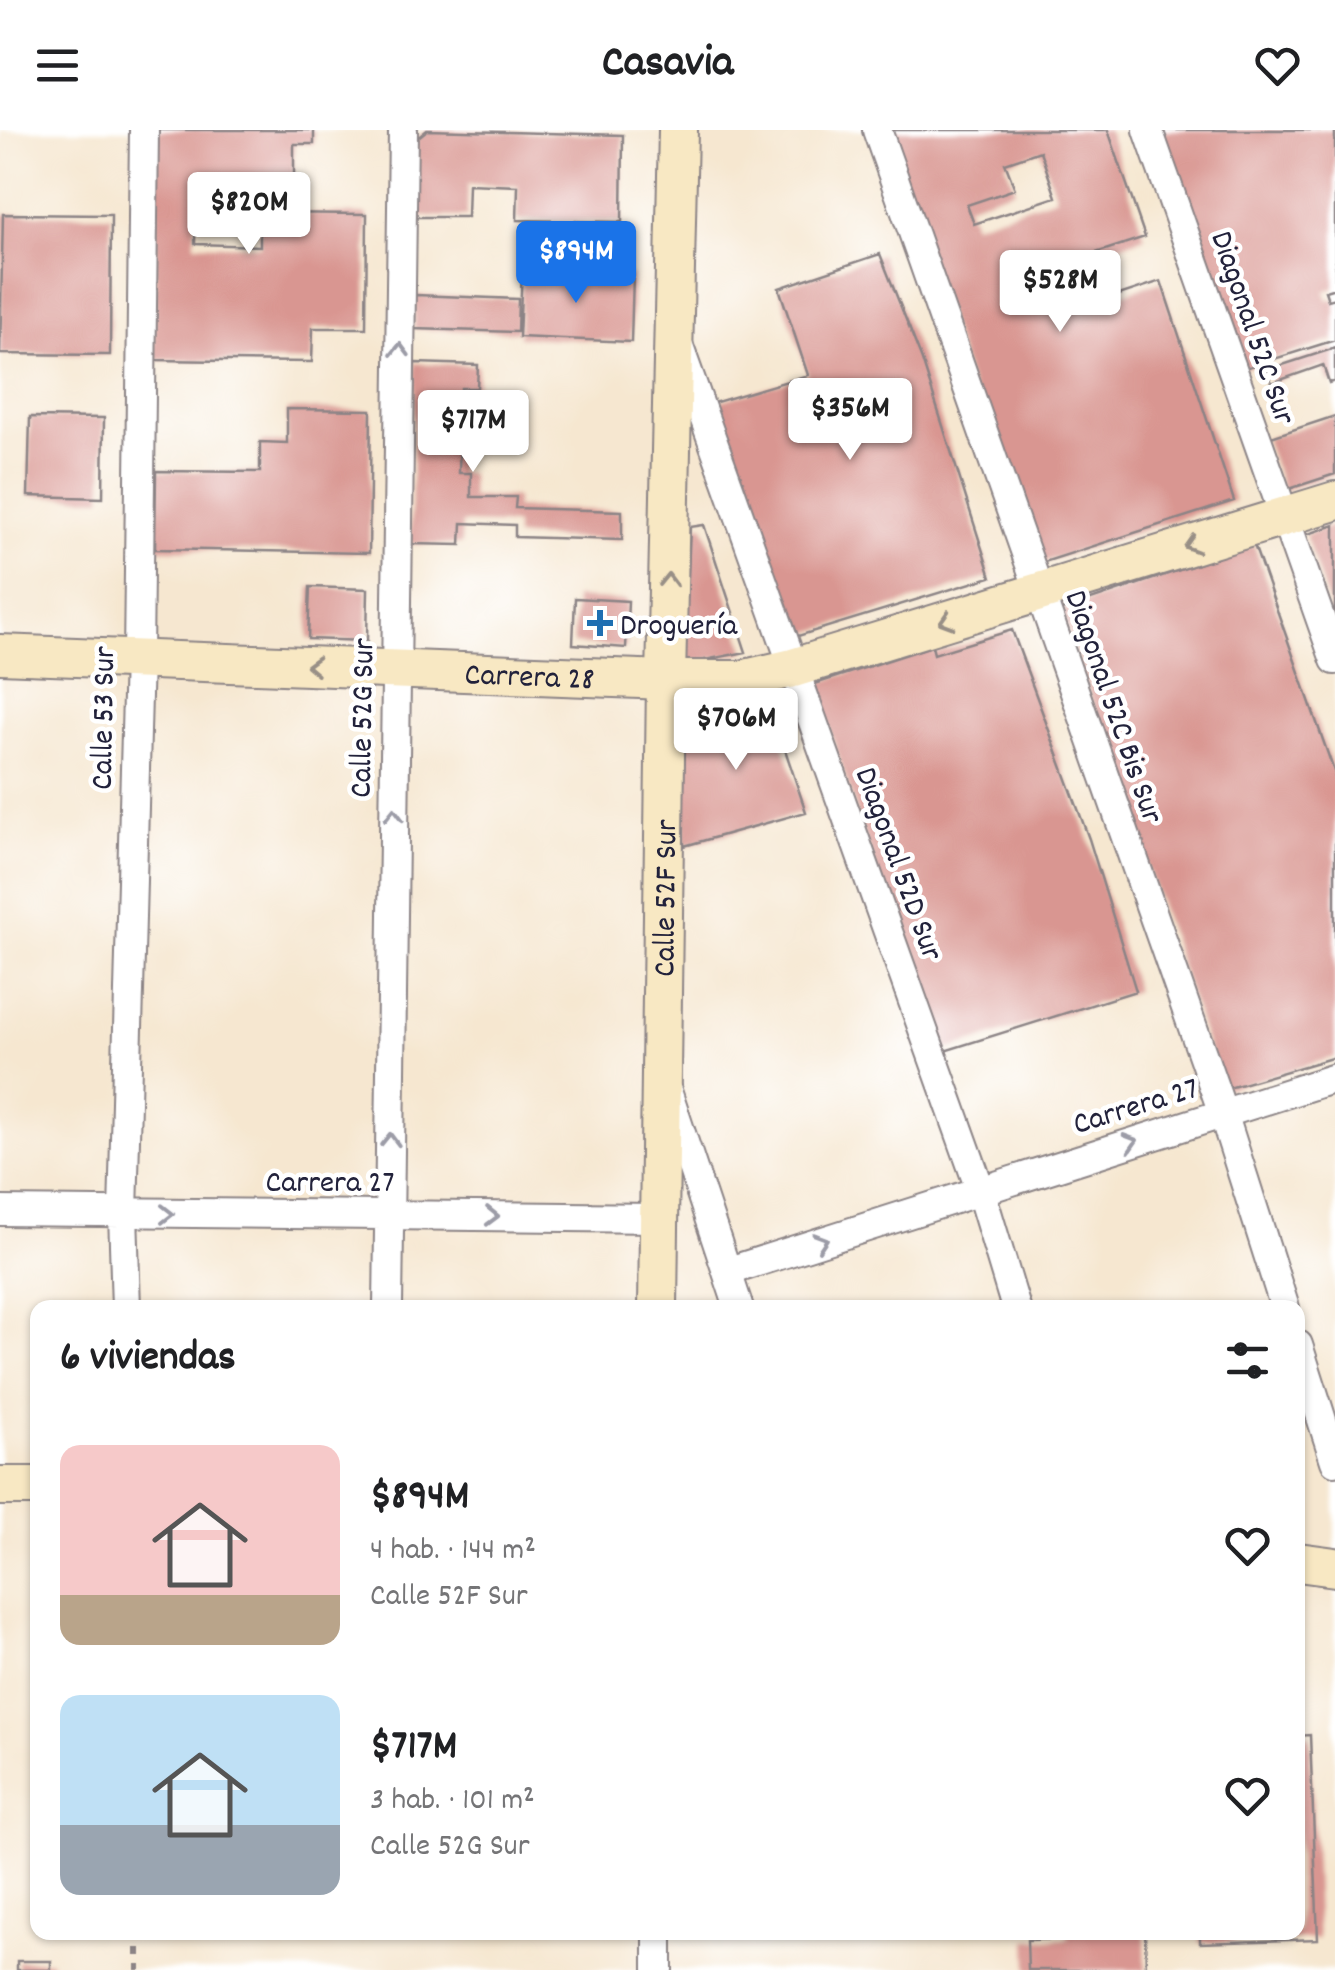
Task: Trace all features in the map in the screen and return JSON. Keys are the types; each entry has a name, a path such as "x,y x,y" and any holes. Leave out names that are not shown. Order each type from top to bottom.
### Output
{"street":[{"name":"Calle 53 Sur","path":"126,1300 123,1214 138,658 144,130"},
{"name":"Calle 52G Sur","path":"388,1300 402,130"},
{"name":"Calle 52F Sur","path":"658,1300 678,130"},
{"name":"Diagonal 52C Bis Sur","path":"876,130 1223,1113 1283,1300"},
{"name":"Diagonal 52C Sur","path":"1148,130 1335,660"},
{"name":"Diagonal 52D Sur","path":"674,331 980,1189 1014,1300"},
{"name":"Carrera 28","path":"0,654 741,680 794,668 1335,501"},
{"path":"661,1071 737,1300"},
{"name":"Carrera 27","path":"728,1271 1335,1078"},
{"name":"Carrera 27","path":"0,1211 659,1218"},
{"path":"1305,1367 1335,1461"},
{"path":"0,1486 30,1486"},
{"path":"1305,1563 1335,1568"},
{"path":"658,1940 658,1970"}],"path":[{"path":"138,1940 138,1970"}],"building":[{"path":"157,130 314,130 314,144 294,144 294,187 196,185 195,244 260,246 260,213 367,214 366,328 313,328 312,362 154,360"},
{"path":"427,130 623,135 622,222 517,220 518,186 468,184 467,217 413,217 416,139"},
{"path":"884,130 1108,130 1145,237 1044,270 1059,315 1161,281 1234,501 1032,566","holes":["1040,151 1056,197 974,224 967,205 1015,189 1005,163"]},
{"path":"1158,130 1335,130 1335,288 1325,291 1328,300 1335,298 1335,340 1239,370"},
{"path":"3,214 111,215 110,355 0,354"},
{"path":"880,254 922,360 991,577 785,640 713,403 808,375 779,288"},
{"path":"522,270 633,275 631,342 519,337"},
{"path":"415,295 518,299 517,332 414,329"},
{"path":"1335,348 1335,381 1329,383 1323,365 1272,383 1267,370"},
{"path":"415,363 478,365 477,388 461,388 459,473 471,473 471,497 516,497 515,508 622,511 622,540 515,537 515,525 462,523 461,545 410,544"},
{"path":"287,409 371,410 369,553 155,549 156,471 260,472 260,442 287,443"},
{"path":"1335,416 1335,474 1283,491 1265,439"},
{"path":"30,417 104,418 103,498 28,496"},
{"path":"704,525 746,652 684,664 690,527"},
{"path":"1335,525 1335,623 1305,535"},
{"path":"1254,545 1335,774 1335,1057 1222,1090 1061,610"},
{"path":"310,587 368,589 367,641 308,639"},
{"name":"Droguería","path":"575,598 628,601 626,648 573,644"},
{"path":"1012,630 1089,839 1136,991 935,1054 815,684 932,646 934,654"},
{"path":"767,696 806,812 684,846 682,727"},
{"path":"1305,1735 1310,1735 1318,1939 1305,1939"},
{"path":"1027,1940 1145,1940 1146,1970 1028,1970"},
{"path":"1200,1940 1288,1940 1200,1943"},
{"path":"17,1961 51,1961 51,1970 17,1970"}],"place":[{"name":"Droguería","path":"600,623"}]}
